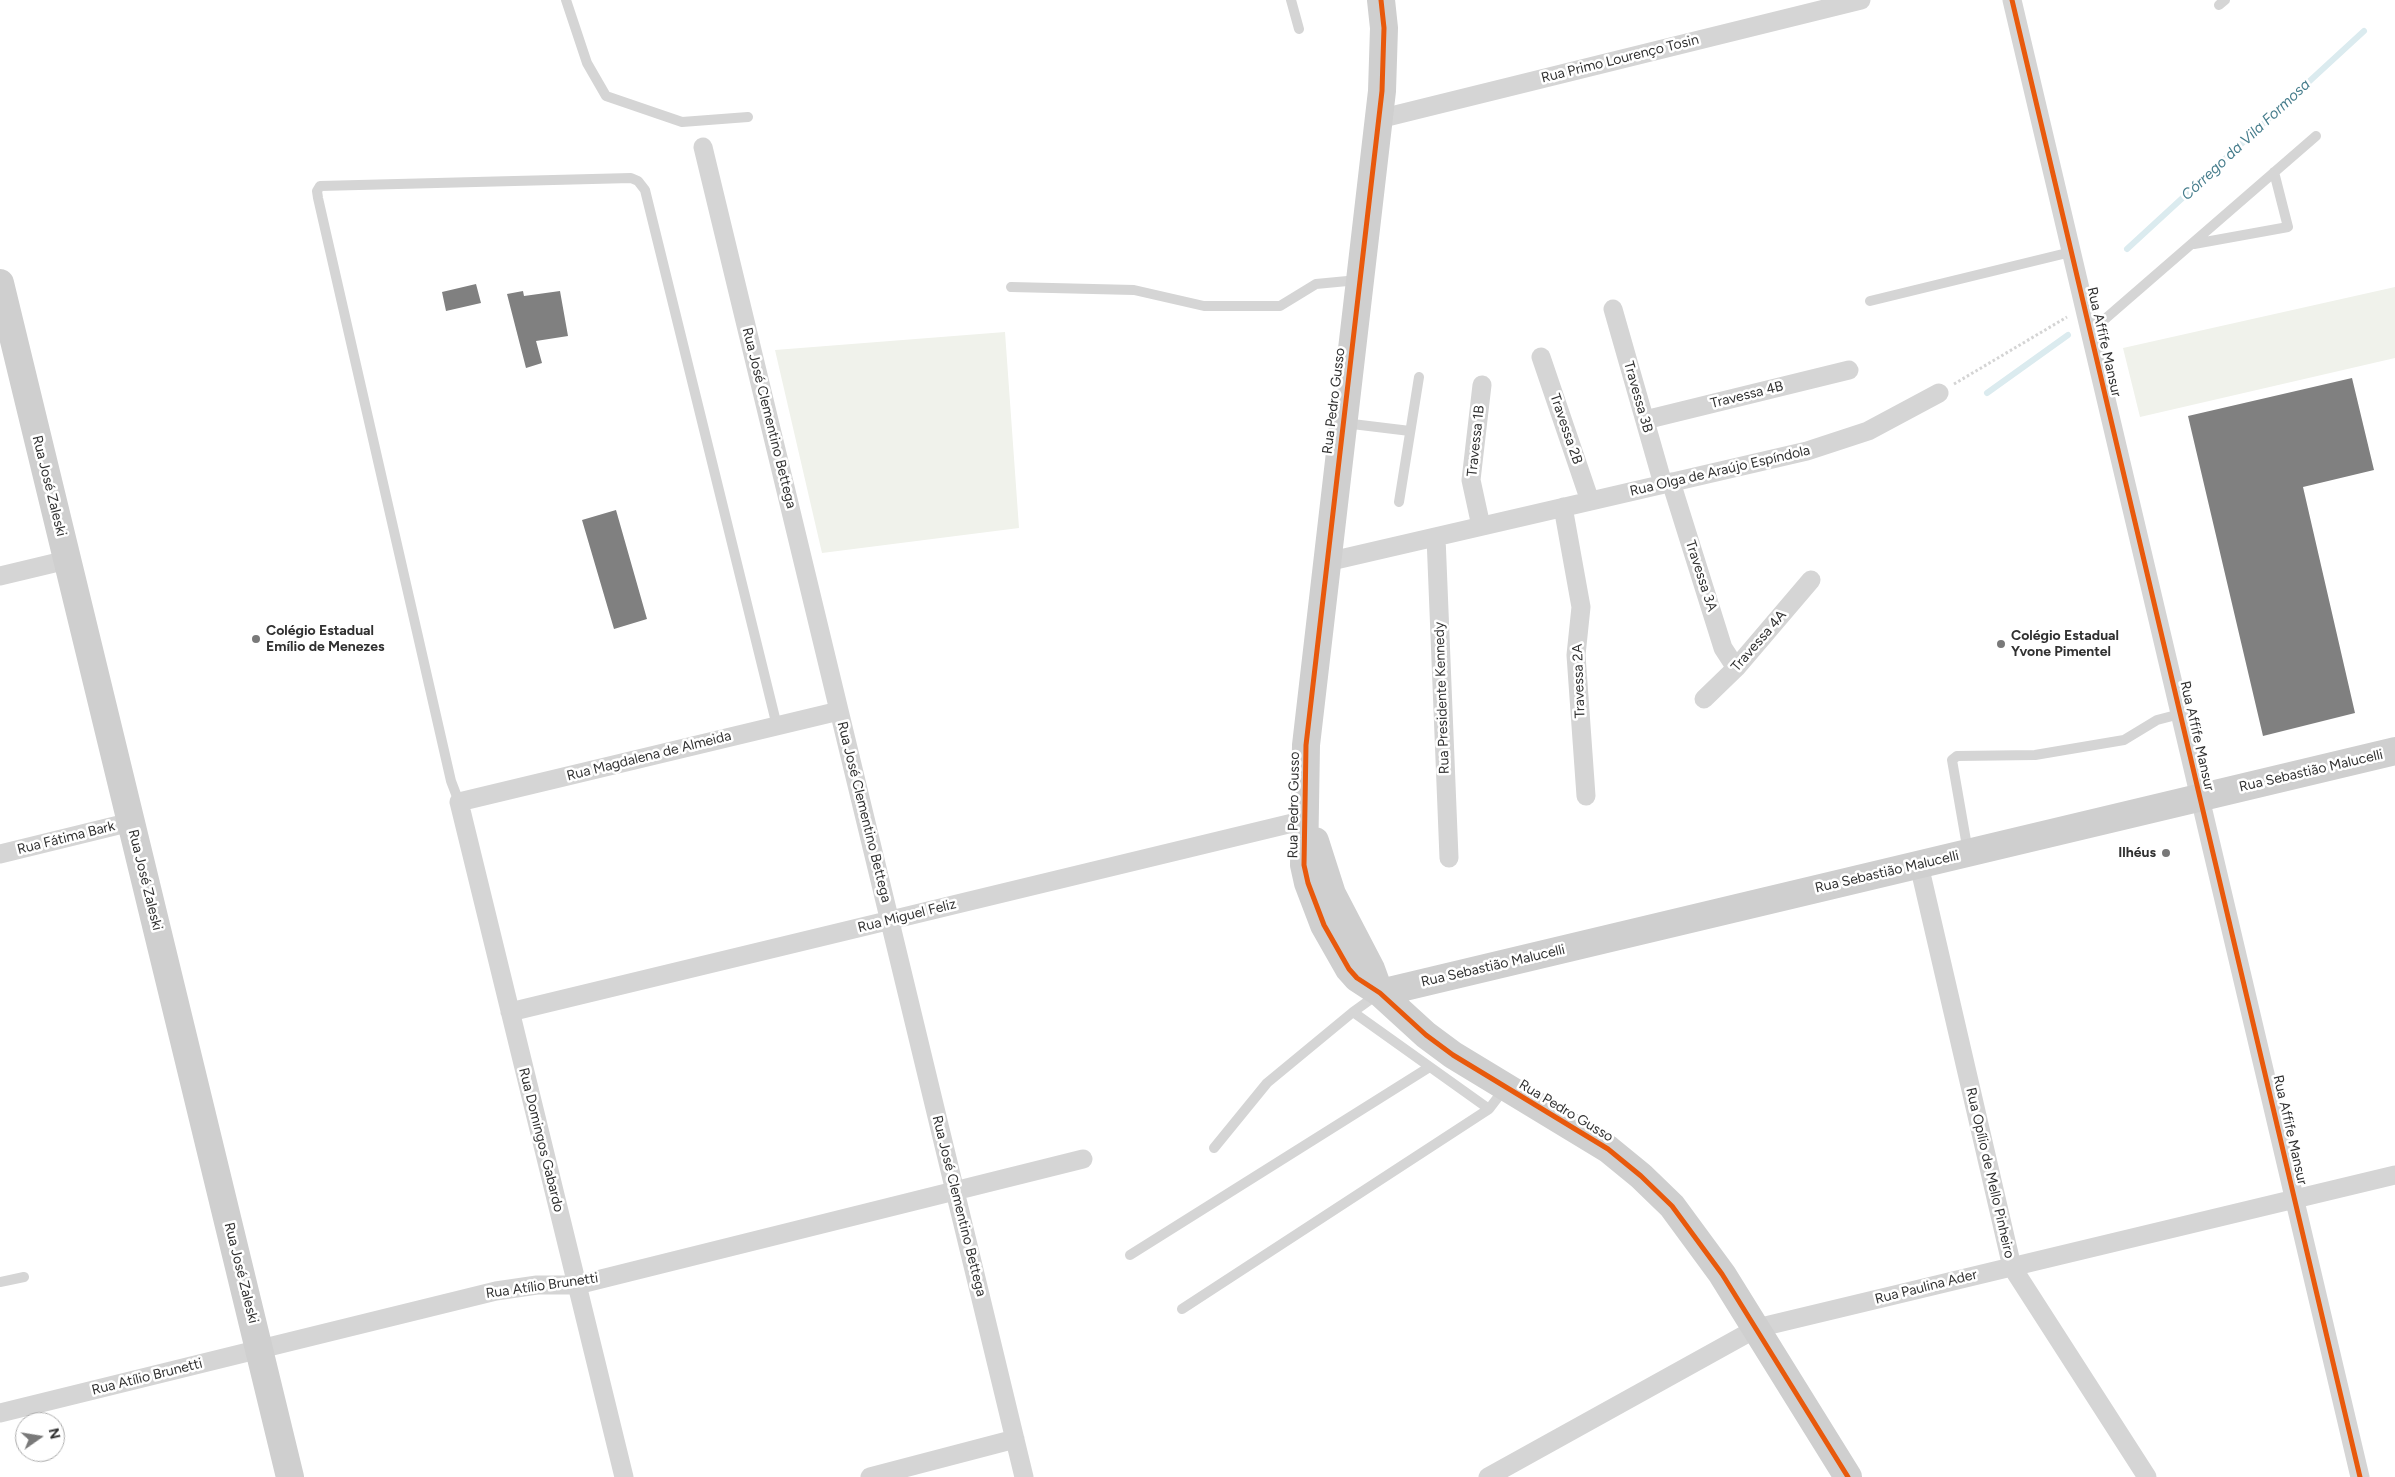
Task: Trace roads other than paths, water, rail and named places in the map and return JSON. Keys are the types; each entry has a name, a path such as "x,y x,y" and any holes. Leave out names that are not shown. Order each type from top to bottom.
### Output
{"street":[{"name":"Rua Pedro Gusso","path":"1381,0 1384,58 1379,119 1306,745 1305,820 1314,838 1332,894 1371,969 1380,993 1426,1035 1453,1055 1608,1150 1642,1176 1672,1206 1697,1238 1757,1328 1848,1477"},
{"name":"Rua Primo Lourenço Tosin","path":"1379,119 1861,0"},
{"name":"Rua Affife Mansur","path":"2012,0 2360,1477"},
{"name":"Rua José Clementino Bettega","path":"703,147 1024,1477"},
{"name":"Rua José Zaleski","path":"1,291 290,1477"},
{"name":"Travessa 3B","path":"1613,309 1645,420 1667,483"},
{"name":"Travessa 2B","path":"1541,357 1590,501"},
{"name":"Travessa 4B","path":"1645,420 1849,370"},
{"name":"Travessa 1B","path":"1481,526 1471,480 1482,385"},
{"name":"Rua Olga de Araújo Espíndola","path":"1327,562 1807,451 1840,441 1894,419 1939,394"},
{"name":"Travessa 3A","path":"1667,483 1723,648 1736,668"},
{"name":"Travessa 2A","path":"1563,507 1581,607 1576,655 1586,796"},
{"name":"Rua Presidente Kennedy","path":"1436,537 1448,858"},
{"path":"0,576 67,560"},
{"name":"Travessa 4A","path":"1704,699 1736,668 1811,580"},
{"name":"Rua Magdalena de Almeida","path":"459,802 839,711"},
{"name":"Rua Sebastião Malucelli","path":"1380,993 2395,752"},
{"name":"Rua Domingos Gabardo","path":"459,802 624,1477"},
{"name":"Rua Miguel Feliz","path":"510,1012 1305,820"},
{"name":"Rua Fátima Bark","path":"0,854 131,822"},
{"name":"Rua Opílio de Mello Pinheiro","path":"1919,865 2012,1267 2147,1477"},
{"name":"Rua Atílio Brunetti","path":"0,1413 496,1291 538,1285 577,1285 1083,1159"},
{"name":"Rua Paulina Ader","path":"1488,1477 1757,1328 2395,1175"},
{"path":"870,1477 1015,1440"}],"lane":[{"path":"566,0 587,63 606,96 682,122 748,117"},
{"path":"1291,0 1299,29"},
{"path":"2090,332 2316,136"},
{"path":"2193,244 2288,227 2274,172"},
{"path":"459,802 451,781 316,191 320,186 631,178 642,184 777,726"},
{"path":"1870,301 2071,252"},
{"path":"1011,287 1134,290 1204,306 1280,306 1316,284 1359,280"},
{"path":"1399,502 1419,376"},
{"path":"1343,423 1410,432"},
{"path":"1968,853 1952,760 1957,756 2035,755 2124,740 2157,720 2180,714"},
{"path":"1214,1148 1267,1083 1352,1012 1380,993"},
{"path":"1352,1012 1428,1068 1489,1109"},
{"path":"1130,1254 1428,1068"},
{"path":"1182,1309 1489,1109 1505,1087"},
{"path":"0,1282 24,1277"}],"waterway":[{"name":"Córrego da Vila Formosa","path":"2127,249 2364,31"},
{"name":"Córrego da Vila Formosa","path":"1987,393 2068,335"}],"place":[{"name":"Colégio Estadual Emílio de Menezes","path":"256,639"},
{"name":"Colégio Estadual Yvone Pimentel","path":"2001,644"},
{"name":"Ilhéus","path":"2166,853"}]}
